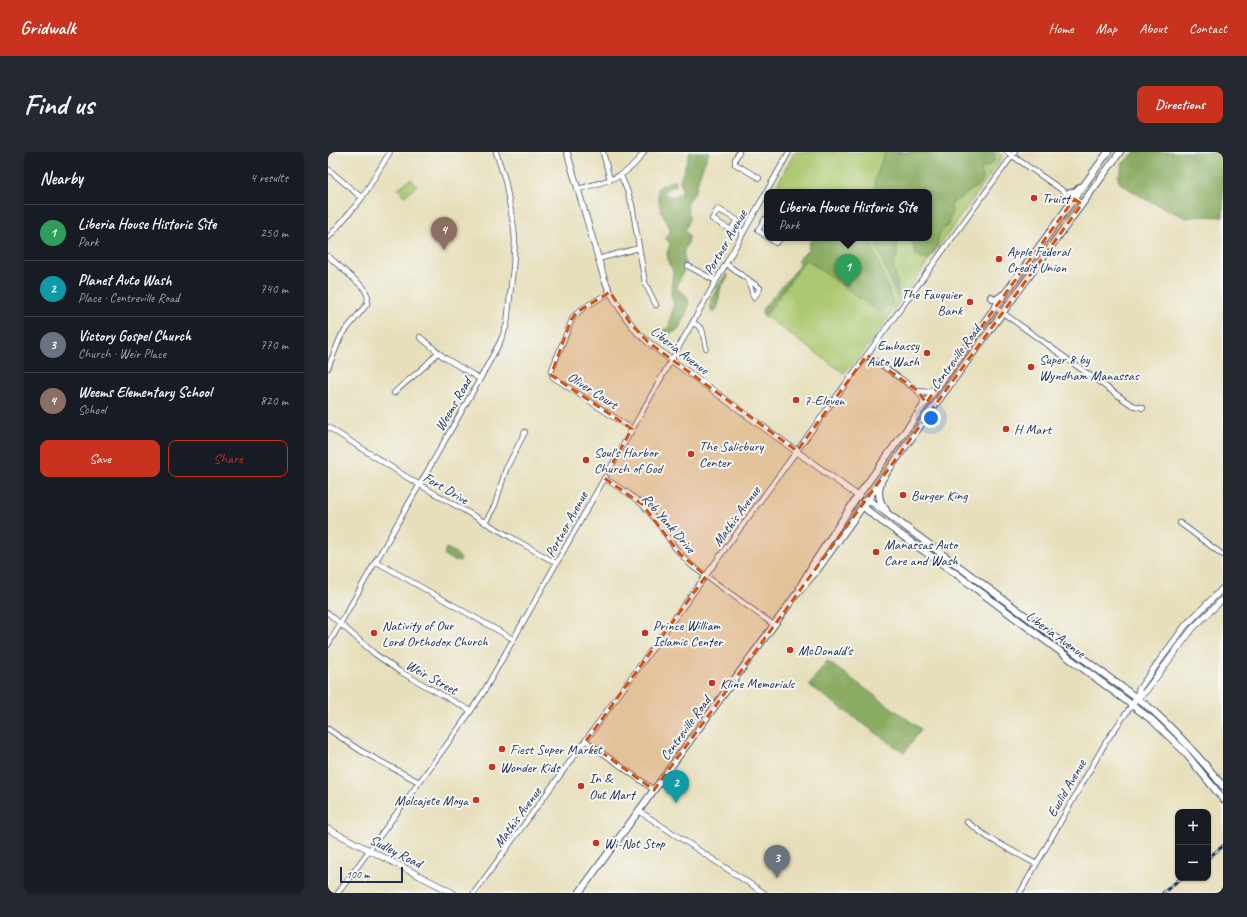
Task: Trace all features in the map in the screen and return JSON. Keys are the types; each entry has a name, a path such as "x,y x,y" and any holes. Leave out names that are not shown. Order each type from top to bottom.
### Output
{"highway":[{"name":"Centreville Road","path":"796,596 812,566 858,496 1108,152"},
{"name":"Centreville Road","path":"579,893 774,625 818,569 850,522 1120,152"},
{"path":"1066,194 1074,192 1089,180"},
{"path":"991,297 996,300 1008,291"},
{"path":"882,479 879,490 880,502 891,516"},
{"name":"Liberia Avenue","path":"858,496 865,502 870,501 891,516 1137,698 1175,730 1223,786"},
{"name":"Liberia Avenue","path":"865,502 865,508 873,515 955,573 1152,720 1183,750 1223,799"},
{"path":"850,522 862,515 873,515"}],"main road":[{"name":"Liberia Avenue","path":"566,152 598,259 610,292 624,315 638,333 671,360 858,496"},
{"name":"Euclid Avenue","path":"1137,698 1139,689 1181,631 1192,617 1223,588"},
{"name":"Euclid Avenue","path":"1132,705 1137,698 1145,692 1193,628 1223,599"},
{"name":"Sudley Road","path":"328,829 453,893"}],"street":[{"path":"328,238 362,198 390,152"},
{"name":"Weems Road","path":"328,645 480,379 508,324 515,241 512,214 502,168 496,152"},
{"path":"603,152 610,180"},
{"path":"578,189 621,176 636,163 644,152"},
{"path":"739,152 735,159 735,164 760,178"},
{"name":"Portner Avenue","path":"768,189 789,152"},
{"path":"1007,152 1014,154 1066,194 1082,204"},
{"name":"Mathis Avenue","path":"474,893 1014,154"},
{"path":"328,169 362,198"},
{"path":"621,176 632,205 645,283 656,305"},
{"name":"Portner Avenue","path":"338,893 471,711 514,639 764,197"},
{"path":"718,209 736,220 733,226 731,230 712,219 718,209"},
{"path":"755,213 764,219"},
{"path":"764,222 758,230 764,234"},
{"path":"733,226 744,232"},
{"path":"598,259 639,248"},
{"path":"328,256 364,288 368,297 366,304 341,336 328,368"},
{"path":"726,264 748,279"},
{"path":"688,266 716,281"},
{"name":"Oliver Court","path":"610,292 582,309 573,317 551,372 553,377 632,429"},
{"path":"996,308 1123,400 1132,405 1143,408"},
{"path":"693,322 702,329 706,348"},
{"path":"420,337 437,353 480,379"},
{"path":"394,393 422,370 437,353"},
{"path":"867,355 918,391 923,399 923,407"},
{"path":"918,391 928,392 941,382"},
{"name":"Fort Drive","path":"328,427 419,485 556,563"},
{"path":"485,523 495,505 506,469 525,432"},
{"name":"Reb Yank Drive","path":"604,478 642,504 684,558 706,576 774,625"},
{"path":"1180,523 1223,555"},
{"path":"375,561 514,639"},
{"name":"Weir Street","path":"328,613 375,654 399,671 471,711"},
{"name":"Euclid Avenue","path":"1020,893 1111,732 1132,705"},
{"path":"328,729 361,751 419,782"},
{"path":"586,741 654,790"},
{"path":"639,811 764,893"},
{"path":"967,822 989,838 1036,864"}],"highlighted area":[{"path":"1074,199 1082,204 654,790 586,741 706,576 680,554 642,504 604,478 632,429 551,375 571,320 577,312 610,292 630,323 648,342 797,451 867,355 918,391 926,403"}],"green space":[{"path":"690,152 709,152 700,174 695,192 687,205 690,218 685,229 689,236 689,240 684,251 684,270 677,288 685,294 688,299 687,311 678,329 668,334 661,333 661,331 669,326 673,310 671,294 673,272 669,265 667,254 670,243 665,238 670,232 670,228 661,212 657,189 668,182 674,181 676,182 676,185 663,191 667,195 672,196 677,196 682,193 680,181"},
{"path":"795,152 998,152 1002,156 1000,161 859,358 844,373 765,316 819,241 932,241 932,189 775,189"},
{"path":"885,152 993,152 995,158 991,165 982,168 983,179 979,185 952,202 952,215 950,216 949,223 939,235 937,246 927,260 916,254 911,241 932,241 932,189 875,189 875,179"},
{"path":"1135,152 1223,152 1223,217 1197,216 1186,218 1147,200 1123,185 1119,182 1118,176 1123,163"},
{"path":"411,179 417,186 404,196 398,188"},
{"path":"448,218 456,229 447,235 439,224"},
{"path":"810,241 870,241 893,303 879,312 806,259 765,316 762,314 764,307 792,275 799,265 799,259 808,250"},
{"path":"876,241 900,241 897,245 897,257 893,262 899,294 897,297 878,249"},
{"path":"727,274 728,276 720,291 718,306 715,311 712,311 712,298"},
{"path":"446,548 459,556 461,560 449,559 444,554"},
{"path":"827,661 921,729 904,753 809,685"}],"railway":[{"path":"1211,856 1223,846"},
{"path":"1163,893 1177,881"}],"place":[{"name":"Truist","path":"1034,198"},
{"name":"Weems Elementary School","path":"444,250"},
{"name":"Apple Federal Credit Union","path":"999,259"},
{"name":"Liberia House Historic Site","path":"848,287"},
{"name":"The Fauquier Bank","path":"970,302"},
{"name":"Embassy Auto Wash","path":"927,353"},
{"name":"Super 8 by Wyndham Manassas","path":"1031,367"},
{"name":"7-Eleven","path":"796,400"},
{"name":"H Mart","path":"1006,429"},
{"name":"The Salisbury Center","path":"691,454"},
{"name":"Soul's Harbor Church of God","path":"586,460"},
{"name":"Burger King","path":"903,495"},
{"name":"Manassas Auto Care and Wash","path":"876,552"},
{"name":"Nativity of Our Lord Orthodox Church","path":"374,633"},
{"name":"Prince William Islamic Center","path":"645,633"},
{"name":"McDonald's","path":"790,650"},
{"name":"Kline Memorials","path":"712,683"},
{"name":"Fiest Super Market","path":"502,749"},
{"name":"Wonder Kids","path":"492,767"},
{"name":"In & Out Mart","path":"581,786"},
{"name":"Molcajete Moya","path":"476,800"},
{"name":"Planet Auto Wash","path":"676,803"},
{"name":"Wi-Not Stop","path":"596,843"},
{"name":"Victory Gospel Church","path":"777,878"}]}
